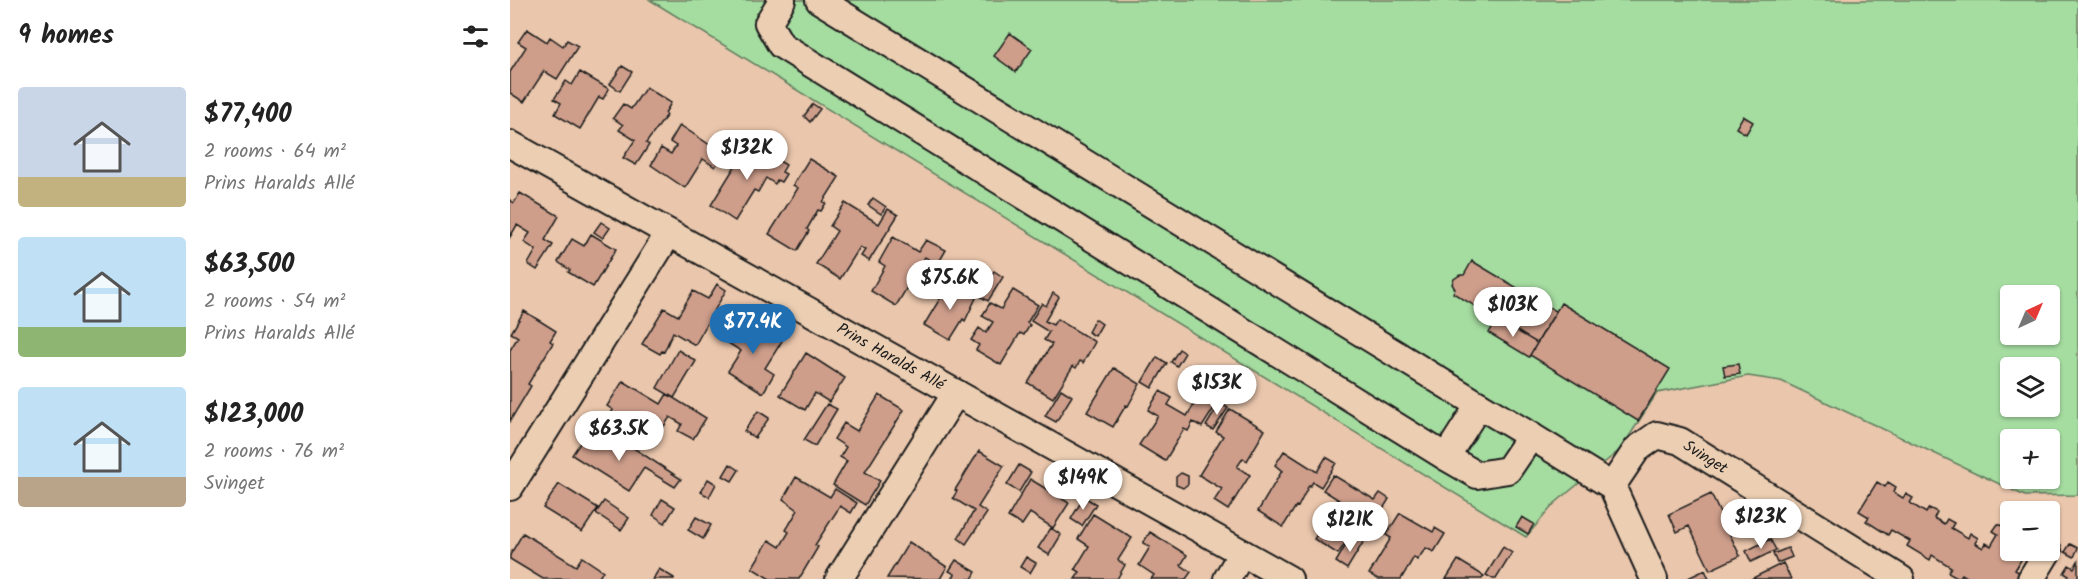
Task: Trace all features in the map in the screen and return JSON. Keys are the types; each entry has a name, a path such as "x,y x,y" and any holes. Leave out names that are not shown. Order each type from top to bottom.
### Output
{"street":[{"path":"782,0 768,23 781,45 1446,457 1477,475 1508,470 1531,436"},
{"path":"819,0 1612,486 1654,579"},
{"name":"Prins Haralds Allé","path":"510,144 1289,579"},
{"path":"510,487 669,233"},
{"name":"Prins Haralds Allé","path":"839,579 956,393"},
{"path":"1446,457 1479,405"},
{"name":"Svinget","path":"1612,486 1637,448 1657,435 1680,441 1901,579"},
{"path":"1227,579 1242,553"},
{"path":"2031,579 2042,561"}],"green space":[{"path":"650,0 2078,0 2078,495 2025,496 2010,489 2060,489 2060,429 2000,429 2000,484 1781,381 1748,376 1657,393 1621,449 1555,503 1526,537"}],"building":[{"path":"527,29 547,42 550,37 563,46 567,40 578,46 557,79 544,71 524,102 510,93 510,72 526,47 518,42"},
{"path":"1010,33 1032,49 1016,72 994,56"},
{"path":"622,66 632,72 620,91 610,84"},
{"path":"580,72 609,89 603,99 599,97 580,129 555,114 561,103 554,99 566,81 572,85"},
{"path":"646,87 671,103 665,113 667,115 646,143 649,145 636,165 623,158 635,140 619,130 623,125 613,118 623,104 631,109"},
{"path":"813,104 820,109 810,122 804,116"},
{"path":"1743,116 1753,122 1746,134 1736,128"},
{"path":"680,125 713,147 715,145 725,151 715,167 703,159 685,188 651,165 661,148 671,154 676,146 670,142"},
{"path":"748,145 786,165 782,172 786,174 781,182 777,180 775,184 766,178 758,192 754,190 735,221 711,205"},
{"path":"809,159 839,177 823,202 826,203 821,211 818,210 807,229 809,231 797,251 769,234 798,188 793,185"},
{"path":"520,193 559,216 545,240 553,245 537,270 528,264 536,250 524,242 530,233 517,225 510,237 510,200 514,203"},
{"path":"873,198 886,207 881,214 868,205"},
{"path":"845,203 879,224 888,209 898,215 869,261 861,256 865,250 860,247 840,279 816,264 837,231 830,226"},
{"path":"601,222 610,228 603,238 594,232"},
{"path":"591,234 616,249 593,287 568,272 570,270 558,262 572,239 584,246"},
{"path":"893,237 918,252 926,240 946,250 935,269 925,263 928,259 925,257 921,264 925,266 919,277 915,274 896,306 871,291 885,266 879,262"},
{"path":"1472,261 1556,311 1537,343 1453,293 1454,279 1464,275"},
{"path":"994,271 1003,277 988,301 971,291 981,276 988,280"},
{"path":"950,282 976,298 965,321 963,319 950,340 924,325"},
{"path":"717,284 726,290 695,345 673,332 664,352 660,354 642,344 664,308 678,316 693,291 708,299"},
{"path":"1013,290 1038,305 1027,323 1030,325 1024,335 1020,333 1001,365 976,350 979,345 971,340 979,328 986,333 993,322 982,316 990,303 1001,309"},
{"path":"1053,293 1059,297 1045,321 1053,325 1057,319 1095,342 1083,363 1080,361 1076,368 1073,366 1053,398 1028,383 1052,344 1044,340 1049,332 1031,321 1042,303 1046,306"},
{"path":"1561,303 1670,369 1638,421 1530,355"},
{"path":"524,311 556,331 550,341 553,343 528,384 531,386 510,421 510,350 518,337 511,333"},
{"path":"743,318 782,341 765,368 774,374 763,393 728,371 741,351 728,343"},
{"path":"1095,319 1102,324 1095,336 1088,332"},
{"path":"1497,319 1537,343 1529,357 1489,333"},
{"path":"1179,349 1185,353 1177,366 1171,362"},
{"path":"678,350 696,361 674,398 657,388"},
{"path":"806,353 845,378 829,402 815,393 805,410 780,395"},
{"path":"1157,357 1167,363 1152,388 1142,382"},
{"path":"1738,364 1740,374 1725,376 1723,366"},
{"path":"1114,368 1140,384 1113,427 1087,412"},
{"path":"623,381 661,404 667,394 706,418 693,439 678,431 682,424 670,417 657,437 635,424 629,434 607,420 613,410 607,406"},
{"path":"1061,389 1072,396 1056,422 1045,416"},
{"path":"1160,391 1172,398 1168,405 1187,416 1200,395 1216,405 1202,427 1193,422 1188,431 1184,429 1165,461 1139,445 1158,416 1148,410"},
{"path":"879,395 904,410 865,472 880,481 865,505 833,485 847,461 840,457 846,447 834,439 844,423 857,431"},
{"path":"1220,403 1228,408 1213,430 1206,426"},
{"path":"827,404 837,409 815,446 804,440"},
{"path":"1230,409 1265,430 1247,461 1243,458 1237,467 1250,475 1228,510 1214,501 1222,489 1199,475 1223,436 1216,432"},
{"path":"758,411 769,418 755,438 744,431"},
{"path":"588,431 617,450 623,441 681,479 675,487 644,468 629,491 572,455"},
{"path":"979,451 1004,466 978,507 987,513 966,544 958,538 974,511 953,498 957,491 955,490"},
{"path":"1284,451 1317,472 1326,457 1336,463 1321,487 1313,482 1309,485 1298,507 1296,506 1283,527 1258,511 1282,471 1275,465"},
{"path":"730,464 739,470 732,481 723,476"},
{"path":"1019,465 1031,472 1019,492 1007,485"},
{"path":"1181,473 1188,476 1188,484 1183,488 1176,485 1176,477"},
{"path":"1333,475 1375,500 1380,493 1389,499 1378,517 1372,513 1362,525 1358,523 1338,554 1314,539 1339,500 1323,490"},
{"path":"796,477 830,497 835,489 857,503 851,513 840,506 815,545 818,547 799,579 770,579 752,568 769,540 780,547 789,532 786,530 798,510 783,499"},
{"path":"708,479 716,484 709,497 701,492"},
{"path":"1030,479 1069,503 1053,528 1030,513 1022,525 1008,517"},
{"path":"1877,482 1885,487 1888,482 1896,487 1893,492 1903,498 1906,494 1913,498 1910,503 1926,513 1929,508 1937,512 1934,518 1944,524 1947,519 1954,523 1951,528 1968,538 1970,533 1978,538 1975,543 1983,548 1986,543 1991,546 1998,534 1993,531 1998,524 2000,525 2000,561 2020,561 2015,570 2020,573 2016,579 1970,579 1962,574 1959,578 1948,572 1951,567 1932,555 1930,560 1907,546 1910,541 1891,530 1888,535 1866,521 1869,517 1859,511"},
{"path":"559,484 598,508 582,532 543,508"},
{"path":"1711,494 1740,556 1710,570 1689,526 1677,532 1669,514"},
{"path":"1084,497 1096,504 1082,526 1071,519"},
{"path":"662,499 675,507 665,523 653,515"},
{"path":"604,501 629,518 621,530 596,513"},
{"path":"1400,513 1433,532 1435,528 1445,534 1434,552 1426,548 1417,560 1414,557 1401,579 1378,579 1369,574 1391,538 1386,535"},
{"path":"1093,514 1132,538 1118,560 1125,565 1117,579 1075,579 1080,572 1075,569 1089,546 1078,539"},
{"path":"696,517 711,525 703,539 688,530"},
{"path":"1522,517 1534,524 1528,534 1516,527"},
{"path":"1051,528 1061,535 1049,555 1038,548"},
{"path":"1150,532 1187,555 1181,565 1191,572 1186,579 1151,579 1154,575 1139,565 1150,547 1143,543"},
{"path":"523,533 576,566 582,557 603,571 598,579 543,579 510,559"},
{"path":"1356,536 1364,541 1347,569 1336,562 1347,543 1351,545"},
{"path":"1770,539 1776,550 1751,562 1746,551"},
{"path":"909,542 947,567 940,579 887,578"},
{"path":"2070,544 2078,548 2074,557 2065,552"},
{"path":"1503,547 1512,553 1496,579 1493,579 1486,575"},
{"path":"1788,548 1792,557 1777,563 1773,554"},
{"path":"1026,557 1036,563 1030,573 1020,567"},
{"path":"956,560 976,572 972,579 952,579 955,574 949,571"},
{"path":"1458,560 1484,576 1482,579 1446,579"},
{"path":"2078,561 2078,579 2067,579 2069,576 2064,573 2069,565 2074,568"},
{"path":"1783,563 1791,579 1751,579"},
{"path":"659,569 674,578 674,579 653,579"},
{"path":"1705,570 1709,579 1686,579"}]}
